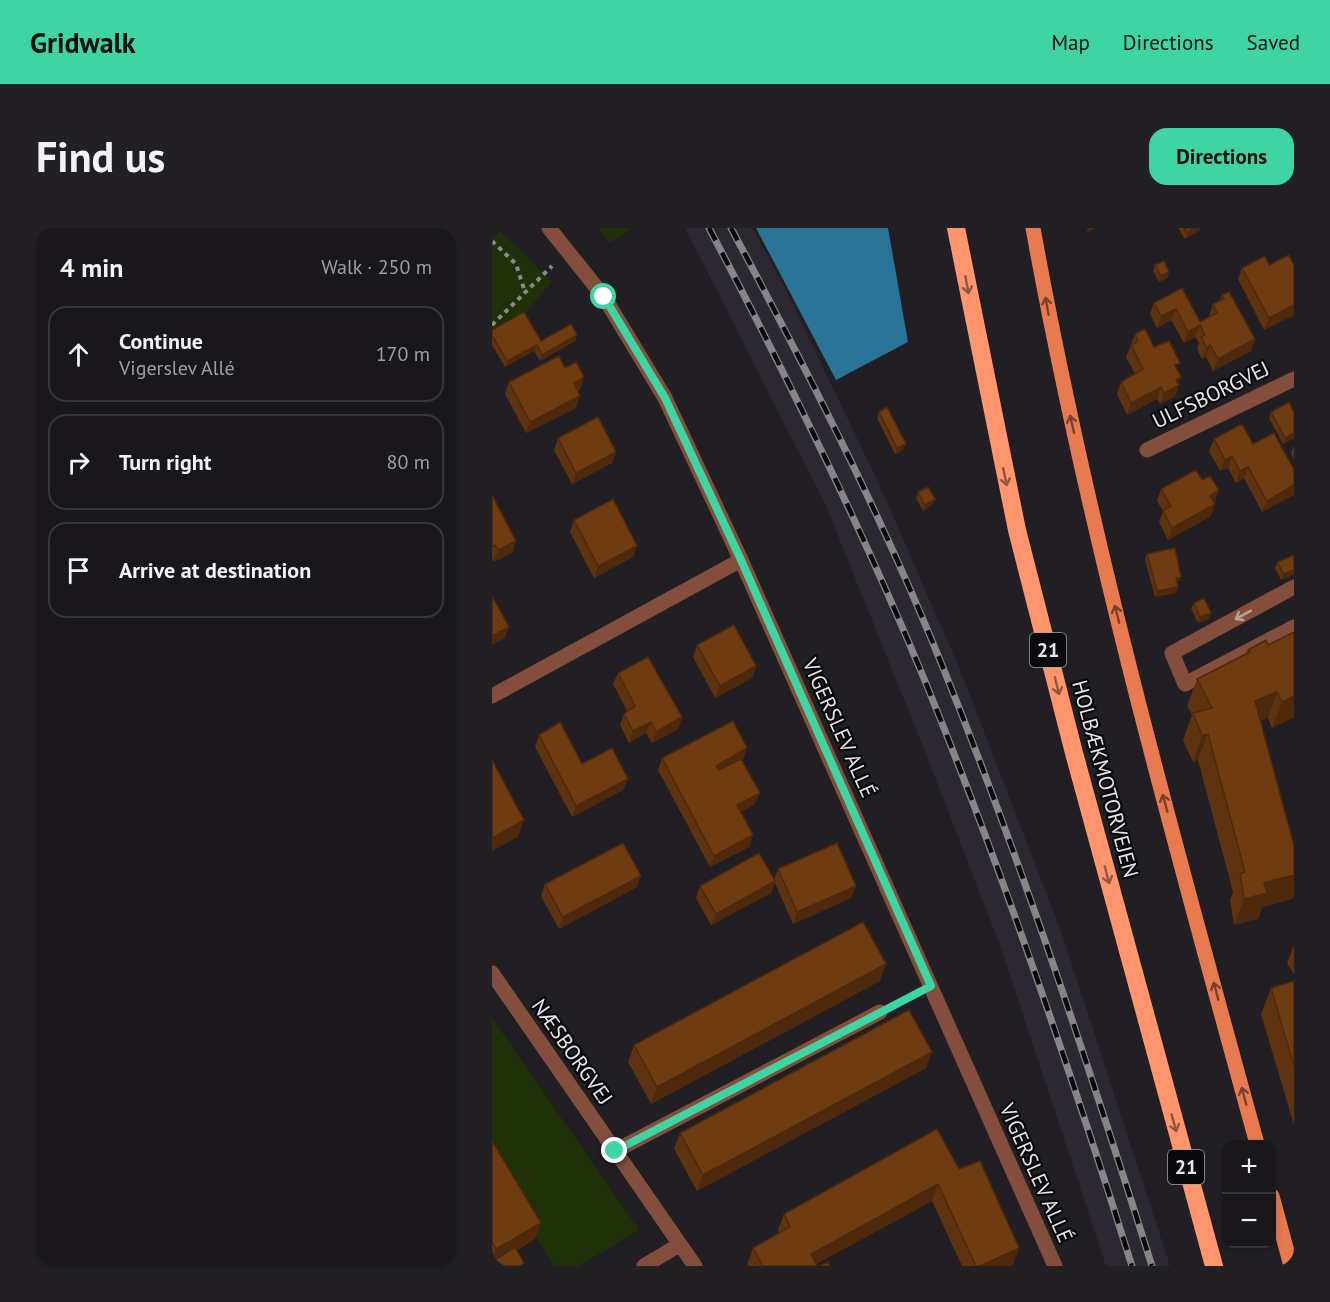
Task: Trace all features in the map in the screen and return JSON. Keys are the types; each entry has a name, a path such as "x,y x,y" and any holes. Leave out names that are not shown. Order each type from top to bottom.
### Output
{"highway":[{"name":"HOLBÆKMOTORVEJEN","path":"956,228 1017,530 1080,775 1214,1266"}],"main road":[{"path":"1033,228 1058,364 1090,505 1147,734 1256,1140"},
{"path":"1276,1211 1291,1266"}],"street":[{"name":"VIGERSLEV ALLÉ","path":"549,228 604,297 665,398 741,560 1055,1266"},
{"name":"ULFSBORGVEJ","path":"1147,450 1294,379"},
{"path":"492,696 741,560"},
{"path":"1294,587 1172,653 1185,684 1294,627"},
{"name":"NÆSBORGVEJ","path":"492,973 695,1266"},
{"path":"615,1151 880,1012"},
{"path":"644,1266 680,1245"}],"path":[{"path":"492,241 516,264 525,292"},
{"path":"492,325 567,251"}],"shaded area":[{"path":"685,228 752,228 785,288 879,484 961,672 1062,934 1170,1266 1106,1266 1001,948 826,506"}],"green space":[{"path":"492,228 497,228 552,282 492,351"},
{"path":"598,228 632,228 610,243"},
{"path":"492,1018 639,1230 579,1266 554,1266 492,1164"}],"water":[{"path":"756,228 888,228 908,342 836,380"}],"building":[{"path":"1184,228 1195,228 1187,233"},
{"path":"1289,255 1294,265 1294,305 1269,318 1242,268 1265,256 1269,265"},
{"path":"1164,261 1169,272 1161,276 1155,265"},
{"path":"1182,288 1200,322 1217,313 1213,304 1224,299 1222,295 1229,292 1255,339 1218,359 1210,345 1207,348 1201,337 1205,335 1200,325 1188,332 1176,309 1161,316 1154,303"},
{"path":"524,312 541,341 571,324 577,335 542,355 537,345 507,361 492,335 492,330"},
{"path":"1145,329 1154,347 1169,341 1180,363 1175,365 1181,377 1176,380 1179,385 1164,393 1161,387 1131,403 1121,382 1143,369 1131,345 1138,341 1135,334"},
{"path":"559,356 565,368 576,362 584,377 574,383 580,396 530,422 509,382"},
{"path":"1289,402 1294,413 1294,433 1285,438 1271,412"},
{"path":"887,407 906,444 897,448 879,412"},
{"path":"598,417 616,452 576,473 558,438"},
{"path":"1242,424 1253,444 1274,433 1294,470 1294,485 1267,501 1248,467 1240,471 1232,456 1225,460 1214,439"},
{"path":"1196,470 1202,480 1210,476 1219,490 1210,496 1215,504 1172,528 1163,511 1171,506 1161,489"},
{"path":"928,487 935,499 925,505 918,492"},
{"path":"492,495 516,541 498,550 495,545 492,547"},
{"path":"613,499 637,546 598,566 574,520"},
{"path":"1175,548 1181,577 1176,578 1178,587 1157,591 1147,554"},
{"path":"1294,555 1294,570 1283,574 1278,562"},
{"path":"492,596 509,627 492,636"},
{"path":"1204,598 1211,613 1200,617 1194,603"},
{"path":"734,625 756,666 720,686 697,645"},
{"path":"1294,632 1294,696 1282,702 1277,692 1255,701 1294,846 1294,875 1264,883 1267,893 1244,899 1240,874 1245,872 1208,734 1202,735 1193,713 1212,708 1197,679 1250,652 1248,650 1266,640 1268,645"},
{"path":"648,657 682,717 656,732 651,722 633,731 624,714 635,706 618,673"},
{"path":"733,721 747,748 716,766 719,770 741,759 760,793 737,805 753,835 714,856 662,758"},
{"path":"560,722 582,764 612,748 628,779 576,806 539,735"},
{"path":"492,760 524,820 492,838"},
{"path":"623,843 641,876 563,917 545,884"},
{"path":"837,843 856,886 797,912 778,869"},
{"path":"759,853 775,881 716,914 700,886"},
{"path":"863,922 886,964 657,1087 634,1045"},
{"path":"1294,981 1294,1067 1271,988"},
{"path":"909,1010 932,1052 703,1175 680,1133"},
{"path":"937,1129 959,1169 980,1161 1019,1248 976,1266 938,1184 811,1254 817,1266 763,1266 753,1248 790,1227 784,1214"},
{"path":"492,1141 541,1223 496,1249 492,1242"},
{"path":"515,1247 524,1263 520,1266 492,1266 492,1262"}],"railway":[{"path":"709,228 822,452 901,623 925,681 982,825 1034,971 1132,1266"},
{"path":"731,228 872,505 946,675 975,748 1055,969 1152,1266"}],"route":[{"path":"604,297 665,398 741,560 931,986 615,1151"}]}
